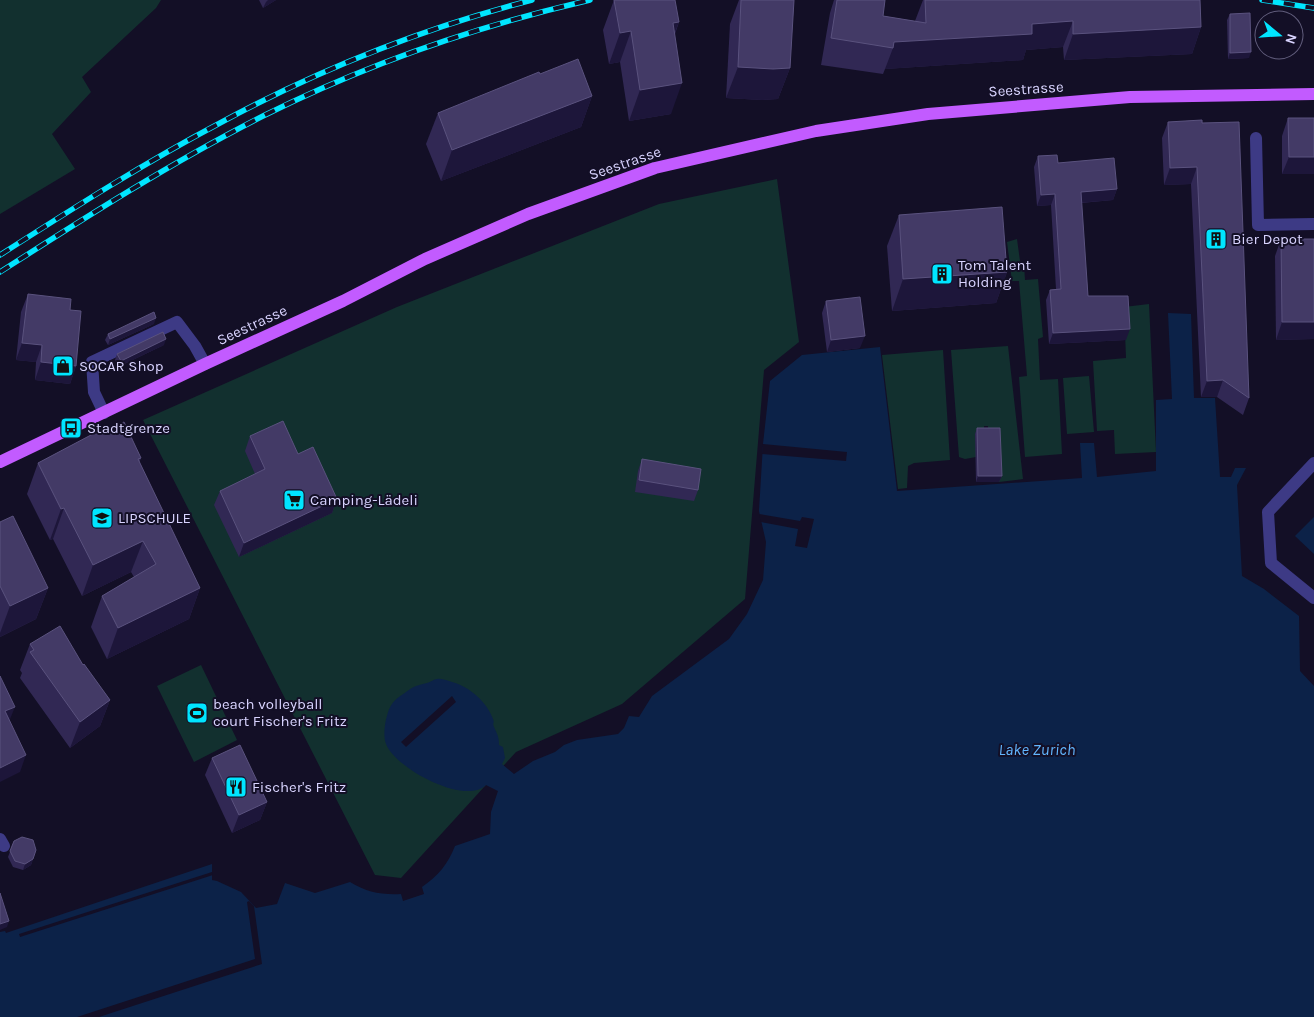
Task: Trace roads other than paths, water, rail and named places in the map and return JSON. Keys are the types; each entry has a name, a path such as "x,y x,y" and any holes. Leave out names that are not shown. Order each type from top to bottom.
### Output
{"main road":[{"name":"Seestrasse","path":"0,462 205,364 343,301 425,259 528,214 655,168 816,131 955,111 1130,98 1314,94"}],"lane":[{"path":"1256,138 1258,225 1314,224"},
{"path":"104,413 94,392 92,362 178,322 205,364"},
{"path":"1314,464 1268,512 1271,563 1314,598"}],"water":[{"name":"Lake Zurich","path":"1168,313 1191,314 1194,398 1215,398 1220,477 1231,477 1235,468 1246,468 1237,485 1242,576 1264,589 1299,616 1300,671 1314,686 1314,1017 0,1017 0,932 5,931 6,933 212,864 212,880 241,892 256,908 277,904 285,883 315,893 350,882 374,892 401,894 403,901 424,894 422,887 442,869 455,846 490,834 491,812 498,791 486,785 476,790 463,791 448,788 416,773 392,754 385,740 385,724 388,712 395,700 414,687 441,679 459,684 477,696 487,707 493,719 499,745 503,747 505,758 502,764 514,774 533,761 577,740 618,734 624,728 629,716 639,717 652,696 729,639 747,614 763,580 766,542 759,511 763,444 770,381 802,355 880,347 897,491 1082,478 1080,443 1094,443 1097,477 1156,471 1156,400 1172,399"},
{"path":"1314,517 1314,554 1295,536"}],"railway":[{"path":"0,255 136,170 220,123 295,85 412,37 532,0"},
{"path":"0,272 162,171 302,97 382,63 464,34 590,0"},
{"path":"1262,0 1314,8"}],"place":[{"name":"Bier Depot","path":"1216,239"},
{"name":"Tom Talent Holding","path":"942,274"},
{"name":"SOCAR Shop","path":"63,366"},
{"name":"Stadtgrenze","path":"71,428"},
{"name":"Camping-Lädeli","path":"294,500"},
{"name":"LIPSCHULE","path":"102,518"},
{"name":"beach volleyball court Fischer's Fritz","path":"197,713"},
{"name":"Fischer's Fritz","path":"236,787"}]}
